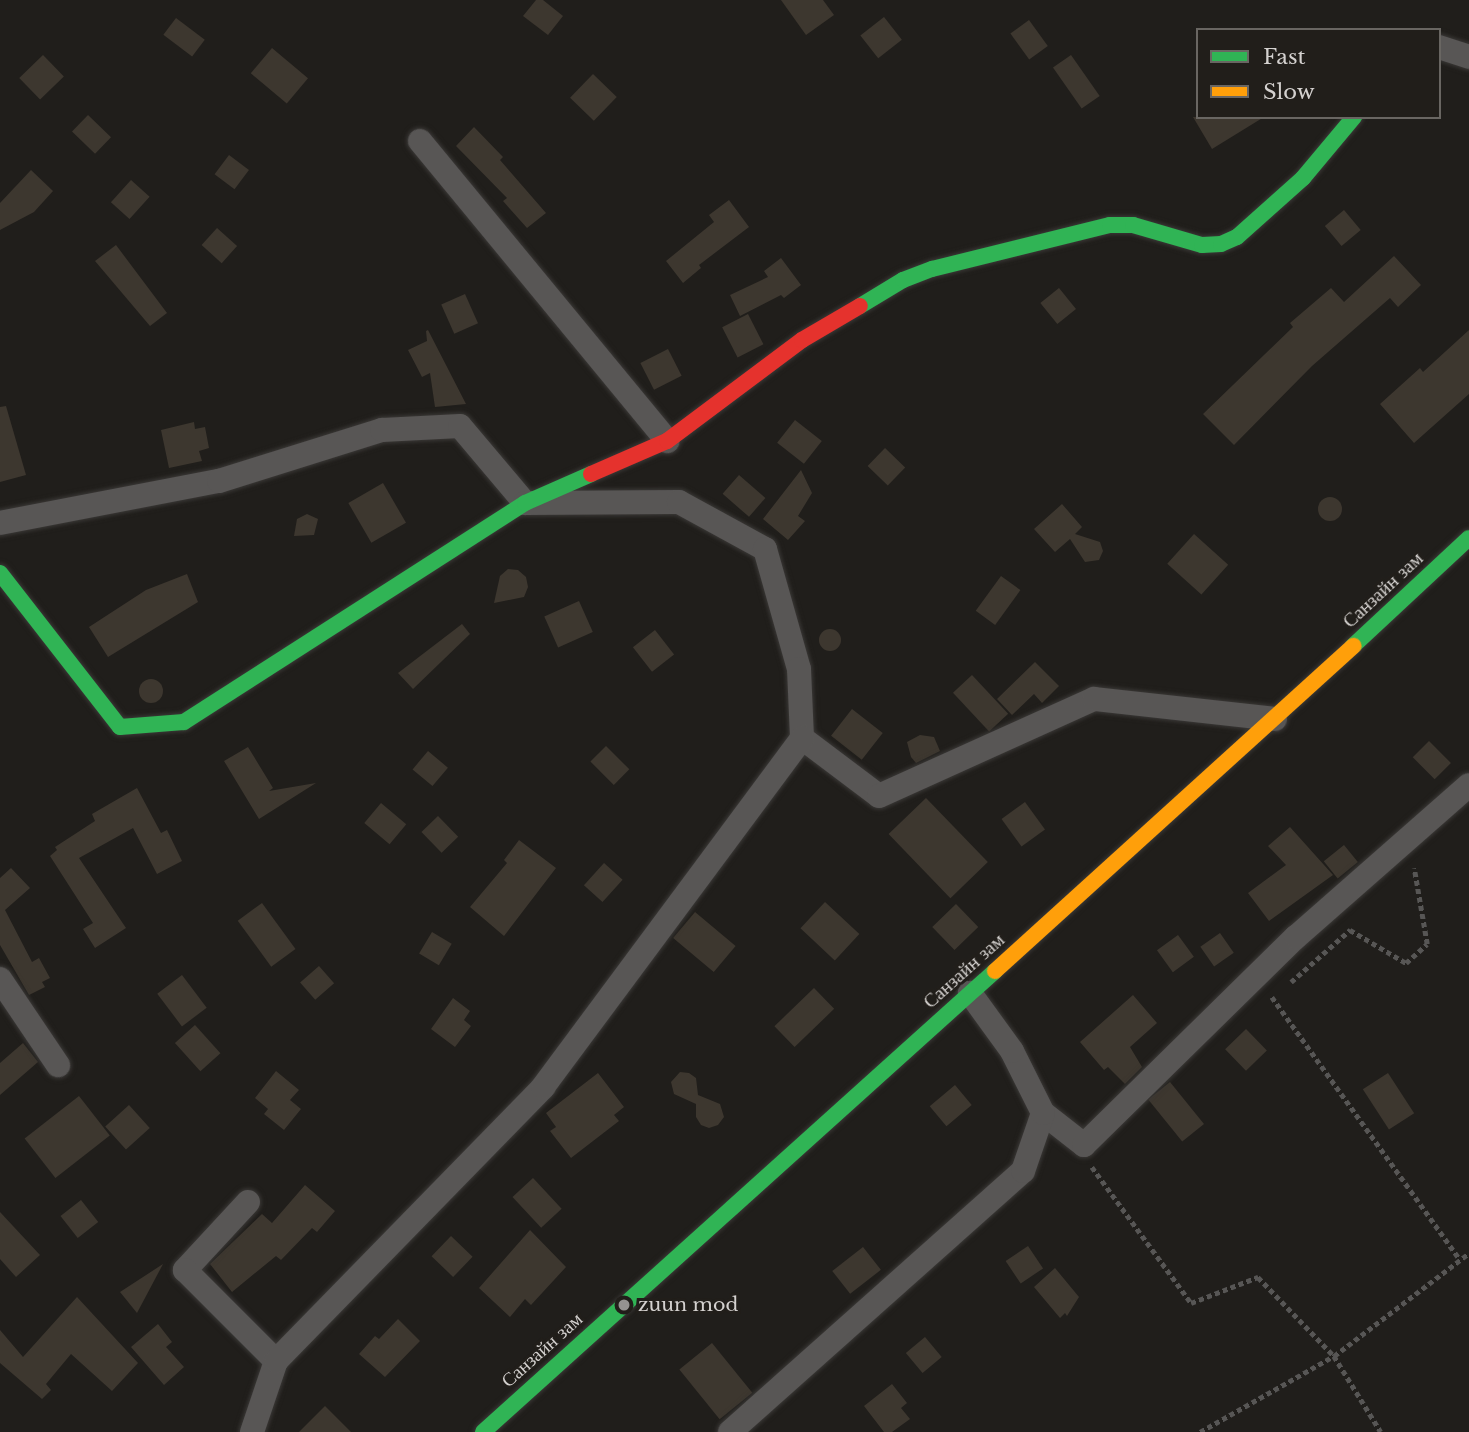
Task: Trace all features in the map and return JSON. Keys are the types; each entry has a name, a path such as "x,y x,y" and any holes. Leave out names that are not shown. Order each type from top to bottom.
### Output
{"street":[{"path":"1441,47 1469,57"},
{"path":"0,573 120,727 184,722 525,503 667,441 802,340 903,280 932,269 1110,225 1133,225 1202,245 1229,240 1303,178 1352,119"},
{"path":"420,141 667,441"},
{"path":"0,523 219,481 382,429 460,426 525,503"},
{"path":"252,1432 276,1361 543,1087 803,738 799,669 765,549 679,502 525,503"},
{"name":"Санзайн зам","path":"483,1432 1275,719 1469,538"},
{"path":"803,738 879,796 1094,699 1275,719"},
{"path":"970,993 1012,1051 1043,1113 1084,1145 1296,937 1469,785"},
{"path":"0,979 58,1065"},
{"path":"730,1432 1023,1171 1043,1113"},
{"path":"248,1202 185,1270 276,1361"}],"path":[{"path":"1288,984 1350,930 1406,963 1427,944 1413,863"},
{"path":"1262,1004 1280,991"},
{"path":"1272,997 1460,1260"},
{"path":"1083,1156 1191,1303 1258,1277 1334,1356 1381,1432"},
{"path":"1200,1432 1334,1356 1469,1253"}],"building":[{"path":"536,0 543,0 563,16 548,35 523,16"},
{"path":"781,0 823,0 834,15 806,35"},
{"path":"884,17 902,40 878,58 860,35"},
{"path":"176,18 205,40 192,56 163,35"},
{"path":"1029,20 1048,46 1029,59 1010,34"},
{"path":"272,48 308,78 287,103 251,73"},
{"path":"43,55 64,77 40,100 19,78"},
{"path":"1071,55 1100,96 1082,109 1053,68"},
{"path":"593,74 617,97 594,121 570,98"},
{"path":"88,115 111,137 95,154 72,132"},
{"path":"1193,117 1261,119 1212,149"},
{"path":"474,127 503,157 500,160 546,213 527,228 503,201 507,198 456,146"},
{"path":"229,155 249,170 235,189 215,174"},
{"path":"31,170 53,191 34,212 0,230 0,203"},
{"path":"131,180 150,197 130,219 111,202"},
{"path":"729,200 749,227 699,265 701,268 683,283 666,261 714,222 709,215"},
{"path":"1344,210 1361,230 1342,246 1325,226"},
{"path":"217,228 237,246 222,263 202,245"},
{"path":"116,245 167,313 150,326 95,261"},
{"path":"1394,256 1421,285 1398,307 1390,298 1312,366 1234,445 1203,414 1293,327 1290,323 1331,288 1344,302"},
{"path":"781,258 801,285 784,298 781,295 740,316 730,295 768,277 764,271"},
{"path":"1059,288 1076,309 1057,324 1040,303"},
{"path":"465,294 478,323 454,334 441,305"},
{"path":"748,314 763,344 738,357 722,327"},
{"path":"428,330 466,404 435,407 430,373 422,377 408,350 427,341"},
{"path":"1469,330 1469,394 1414,443 1380,404 1420,368 1423,372"},
{"path":"668,349 682,376 654,390 640,363"},
{"path":"6,406 26,475 0,482 0,407"},
{"path":"795,420 822,441 804,464 777,443"},
{"path":"194,422 195,429 205,427 209,448 199,451 202,461 169,468 161,430"},
{"path":"885,448 905,467 888,485 868,466"},
{"path":"801,470 812,493 798,516 805,521 788,540 763,519"},
{"path":"739,475 765,498 749,517 723,494"},
{"path":"383,483 406,523 371,543 348,503"},
{"path":"1330,497 1341,504 1342,509 1335,520 1330,521 1319,514 1318,509 1325,498"},
{"path":"1062,504 1082,527 1075,534 1100,542 1103,551 1099,560 1085,562 1070,539 1055,552 1034,529"},
{"path":"307,514 318,519 314,535 294,536 297,519"},
{"path":"1194,534 1228,565 1201,595 1167,564"},
{"path":"508,569 518,570 526,577 528,587 524,597 494,603 500,576"},
{"path":"187,574 198,602 108,657 89,627 146,590"},
{"path":"1001,576 1020,590 995,625 976,611"},
{"path":"579,601 593,632 558,648 544,616"},
{"path":"462,624 470,634 413,689 398,673"},
{"path":"830,629 838,632 841,640 838,648 830,651 822,648 819,640 822,632"},
{"path":"655,630 674,654 652,672 633,647"},
{"path":"1035,662 1059,686 1042,703 1034,694 1012,715 997,699"},
{"path":"972,675 1008,714 989,731 953,693"},
{"path":"151,679 162,686 163,691 156,702 151,703 140,696 139,691 146,680"},
{"path":"852,709 883,733 862,760 831,736"},
{"path":"920,735 934,737 940,751 916,763 911,757 907,742"},
{"path":"1429,741 1451,763 1435,779 1413,757"},
{"path":"606,746 629,769 614,785 590,762"},
{"path":"248,747 273,788 269,791 316,783 259,819 224,761"},
{"path":"428,751 448,768 432,786 413,769"},
{"path":"137,788 161,833 167,830 182,861 157,874 133,828 79,858 126,928 95,948 83,929 93,923 50,856 57,850 55,847 95,821 92,814"},
{"path":"926,798 988,862 950,898 889,834"},
{"path":"1025,802 1045,830 1022,847 1002,819"},
{"path":"381,803 406,824 390,844 364,823"},
{"path":"438,816 458,837 442,853 421,832"},
{"path":"1290,827 1333,875 1269,921 1248,893 1286,865 1268,846"},
{"path":"519,840 556,868 504,936 470,907 507,863 504,860"},
{"path":"1344,845 1358,862 1338,878 1324,861"},
{"path":"604,863 623,880 603,902 584,885"},
{"path":"11,868 30,888 5,910 32,962 39,958 50,978 42,982 45,987 29,995 0,945 0,878"},
{"path":"825,902 859,934 835,960 800,928"},
{"path":"262,903 296,949 271,967 238,921"},
{"path":"956,904 978,927 954,950 932,927"},
{"path":"695,912 736,946 714,972 673,938"},
{"path":"432,932 452,944 439,965 419,953"},
{"path":"1220,933 1234,953 1214,966 1200,947"},
{"path":"1178,935 1194,957 1173,972 1157,950"},
{"path":"319,966 334,983 315,1000 300,982"},
{"path":"182,975 207,1008 182,1026 157,994"},
{"path":"814,988 834,1009 795,1047 774,1026"},
{"path":"1133,995 1157,1023 1130,1047 1142,1067 1125,1084 1108,1067 1104,1070 1080,1042"},
{"path":"453,998 470,1011 464,1020 471,1026 455,1047 431,1029"},
{"path":"195,1025 220,1053 200,1071 175,1043"},
{"path":"1246,1029 1267,1051 1246,1071 1225,1049"},
{"path":"23,1043 38,1062 0,1095 0,1063"},
{"path":"276,1071 299,1090 290,1100 301,1109 284,1130 264,1114 268,1109 255,1098"},
{"path":"680,1072 689,1073 696,1078 698,1095 720,1104 724,1117 718,1125 709,1128 701,1125 696,1117 696,1104 674,1094 671,1082"},
{"path":"598,1073 624,1107 614,1115 619,1121 571,1158 550,1131 556,1127 546,1113"},
{"path":"1388,1073 1414,1113 1389,1130 1363,1089"},
{"path":"1170,1082 1204,1124 1182,1142 1148,1100"},
{"path":"955,1085 972,1105 946,1126 930,1106"},
{"path":"79,1096 110,1135 55,1178 25,1138"},
{"path":"129,1105 150,1128 126,1149 105,1126"},
{"path":"533,1178 562,1209 541,1228 513,1197"},
{"path":"305,1185 335,1211 317,1232 312,1228 281,1260 276,1256 232,1292 210,1264 262,1214 272,1223"},
{"path":"81,1200 98,1222 78,1238 61,1216"},
{"path":"0,1212 40,1255 16,1277 0,1259"},
{"path":"530,1230 566,1267 531,1305 525,1299 510,1317 479,1288"},
{"path":"451,1236 473,1257 453,1277 432,1256"},
{"path":"1028,1246 1043,1268 1021,1283 1006,1261"},
{"path":"863,1247 881,1270 850,1294 832,1271"},
{"path":"163,1264 137,1313 120,1292"},
{"path":"1055,1268 1079,1297 1067,1316 1065,1313 1060,1318 1034,1287"},
{"path":"77,1297 138,1363 112,1391 71,1354 46,1384 51,1390 42,1399 0,1363 0,1330 23,1357"},
{"path":"398,1319 420,1341 385,1377 359,1354 375,1336 379,1339"},
{"path":"158,1324 172,1342 166,1347 184,1367 164,1385 131,1347"},
{"path":"925,1337 942,1357 923,1373 906,1353"},
{"path":"712,1343 752,1393 720,1419 679,1369"},
{"path":"892,1384 907,1403 901,1408 910,1419 892,1432 884,1432 864,1406"},
{"path":"325,1406 351,1432 299,1432"}],"traffic: fast":[{"path":"860,306 903,280 932,269 1110,225 1133,225 1202,245 1221,244 1237,237 1303,178 1352,119"},
{"path":"0,573 120,727 184,722 525,503 591,474"},
{"path":"1353,646 1469,538"},
{"path":"483,1432 995,971"}],"traffic: slow":[{"path":"995,971 1353,646"}],"traffic: jam":[{"path":"591,474 667,441 802,340 860,306"}],"place":[{"name":"zuun mod","path":"624,1305"}]}
